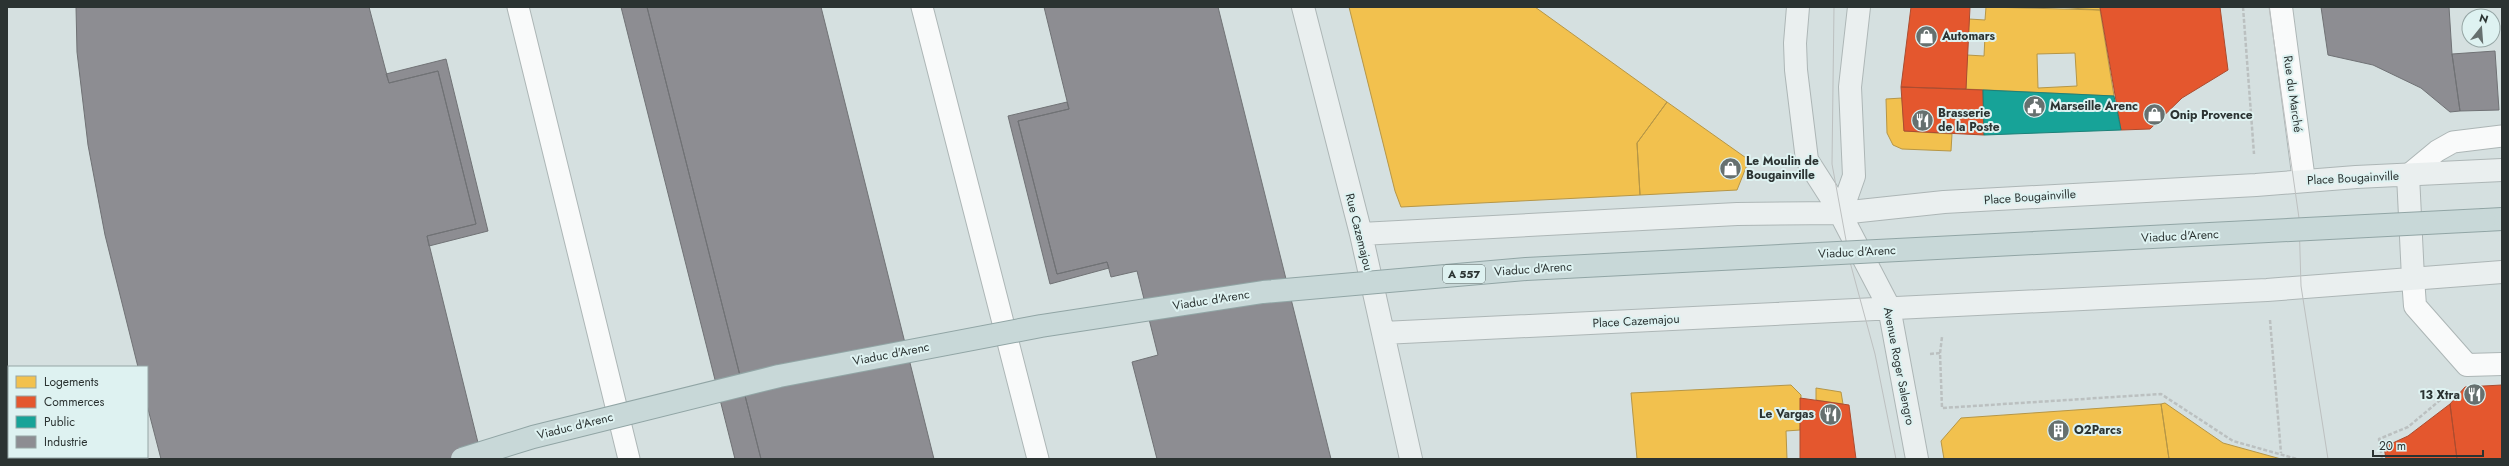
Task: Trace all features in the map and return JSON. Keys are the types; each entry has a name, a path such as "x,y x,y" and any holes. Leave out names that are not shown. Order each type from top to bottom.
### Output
{"highway":[{"name":"Viaduc d'Arenc","path":"462,459 533,437 779,376 1041,326 1263,292 1526,269 2502,219"}],"street":[{"name":"Rue Cazemajou","path":"1303,7 1360,234 1411,459"},
{"name":"Avenue Roger Salengro","path":"1798,7 1795,43 1796,70 1807,160 1841,213 1889,308 1900,358 1917,459"},
{"path":"1360,234 1737,214 1841,213 1854,176 1850,87 1859,7"},
{"name":"Rue du Marché","path":"2281,7 2304,181"},
{"path":"2408,175 2502,170"},
{"name":"Place Bougainville","path":"1841,213 1944,202 2408,175 2413,278"},
{"path":"1889,308 2268,290 2502,272"},
{"path":"2413,278 2415,306 2467,365 2502,364"},
{"name":"Place Cazemajou","path":"1383,333 1889,308"}],"lane":[{"path":"518,7 629,459"},
{"path":"922,7 1038,459"},
{"path":"2408,175 2437,151 2453,142 2502,136"}],"path":[{"path":"1900,358 1940,352 1942,408 2161,394 2233,441 2297,458"},
{"path":"2382,459 2379,439 2408,427 2446,397 2467,365"}],"building: Logements":[{"path":"1349,7 1535,7 1667,102 1637,143 1640,195 1401,207 1395,191"},
{"path":"1986,7 2100,10 2114,96 1966,89 1967,55 1984,56 1985,36 1968,35 1969,19 1985,20","holes":["2075,53 2077,86 2038,88 2037,54"]},
{"path":"2056,7 2100,7 2100,10"},
{"path":"1902,98 1904,131 1952,134 1951,151 1902,149 1893,145 1887,133 1886,99"},
{"path":"1667,102 1749,160 1737,190 1640,195 1637,143"},
{"path":"1791,385 1801,395 1800,430 1786,431 1787,459 1637,459 1631,393"},
{"path":"1816,388 1841,392 1843,404 1816,400"},
{"path":"2165,403 2223,443 2281,459 2169,459 2161,404"},
{"name":"O2Parcs","path":"2161,404 2169,459 1944,459 1941,441 1961,418"}],"building: Commerces":[{"path":"1911,7 1970,7 1966,89 1901,87"},
{"path":"2100,7 2220,7 2228,70 2182,98 2150,129 2121,130"},
{"path":"1901,87 1983,90 1984,135 1904,131"},
{"path":"2502,385 2502,459 2457,459 2450,404 2465,387"},
{"path":"1800,398 1849,405 1856,459 1800,459"},
{"path":"2450,404 2457,459 2386,459 2384,447 2408,436"}],"building: Public":[{"path":"1983,90 2114,96 2121,130 1984,135"}],"building: Industrie":[{"path":"76,7 369,7 389,83 438,71 476,224 427,236 482,459 161,459 148,409 148,366 138,366 105,235 88,145 77,52"},
{"path":"621,7 647,7 761,459 735,459"},
{"path":"647,7 821,7 934,459 761,459"},
{"path":"1044,7 1218,7 1331,459 1157,459 1132,362 1158,355 1137,271 1111,277 1107,262 1057,274 1018,121 1069,109"},
{"path":"2321,7 2449,7 2452,54 2460,111 2450,112 2421,88 2373,65 2328,55"},
{"path":"2495,51 2499,110 2460,111 2452,54"},
{"path":"446,59 488,231 429,246 427,236 476,224 438,71 389,83 386,74"},
{"path":"1067,102 1069,109 1018,121 1057,274 1107,262 1109,268 1050,284 1008,116"}],"tram line":[{"path":"1834,7 1832,164 1850,262 1875,354 1896,459"},
{"path":"2269,7 2299,218 2301,286 2328,459"}],"railway":[{"path":"7,370 8,384"}],"place":[{"name":"Automars","path":"1927,36"},
{"name":"Marseille Arenc","path":"2034,106"},
{"name":"Onip Provence","path":"2154,115"},
{"name":"Brasserie de la Poste","path":"1923,120"},
{"name":"Le Moulin de Bougainville","path":"1730,168"},
{"name":"13 Xtra","path":"2475,395"},
{"name":"Le Vargas","path":"1830,414"},
{"name":"O2Parcs","path":"2058,430"}]}
